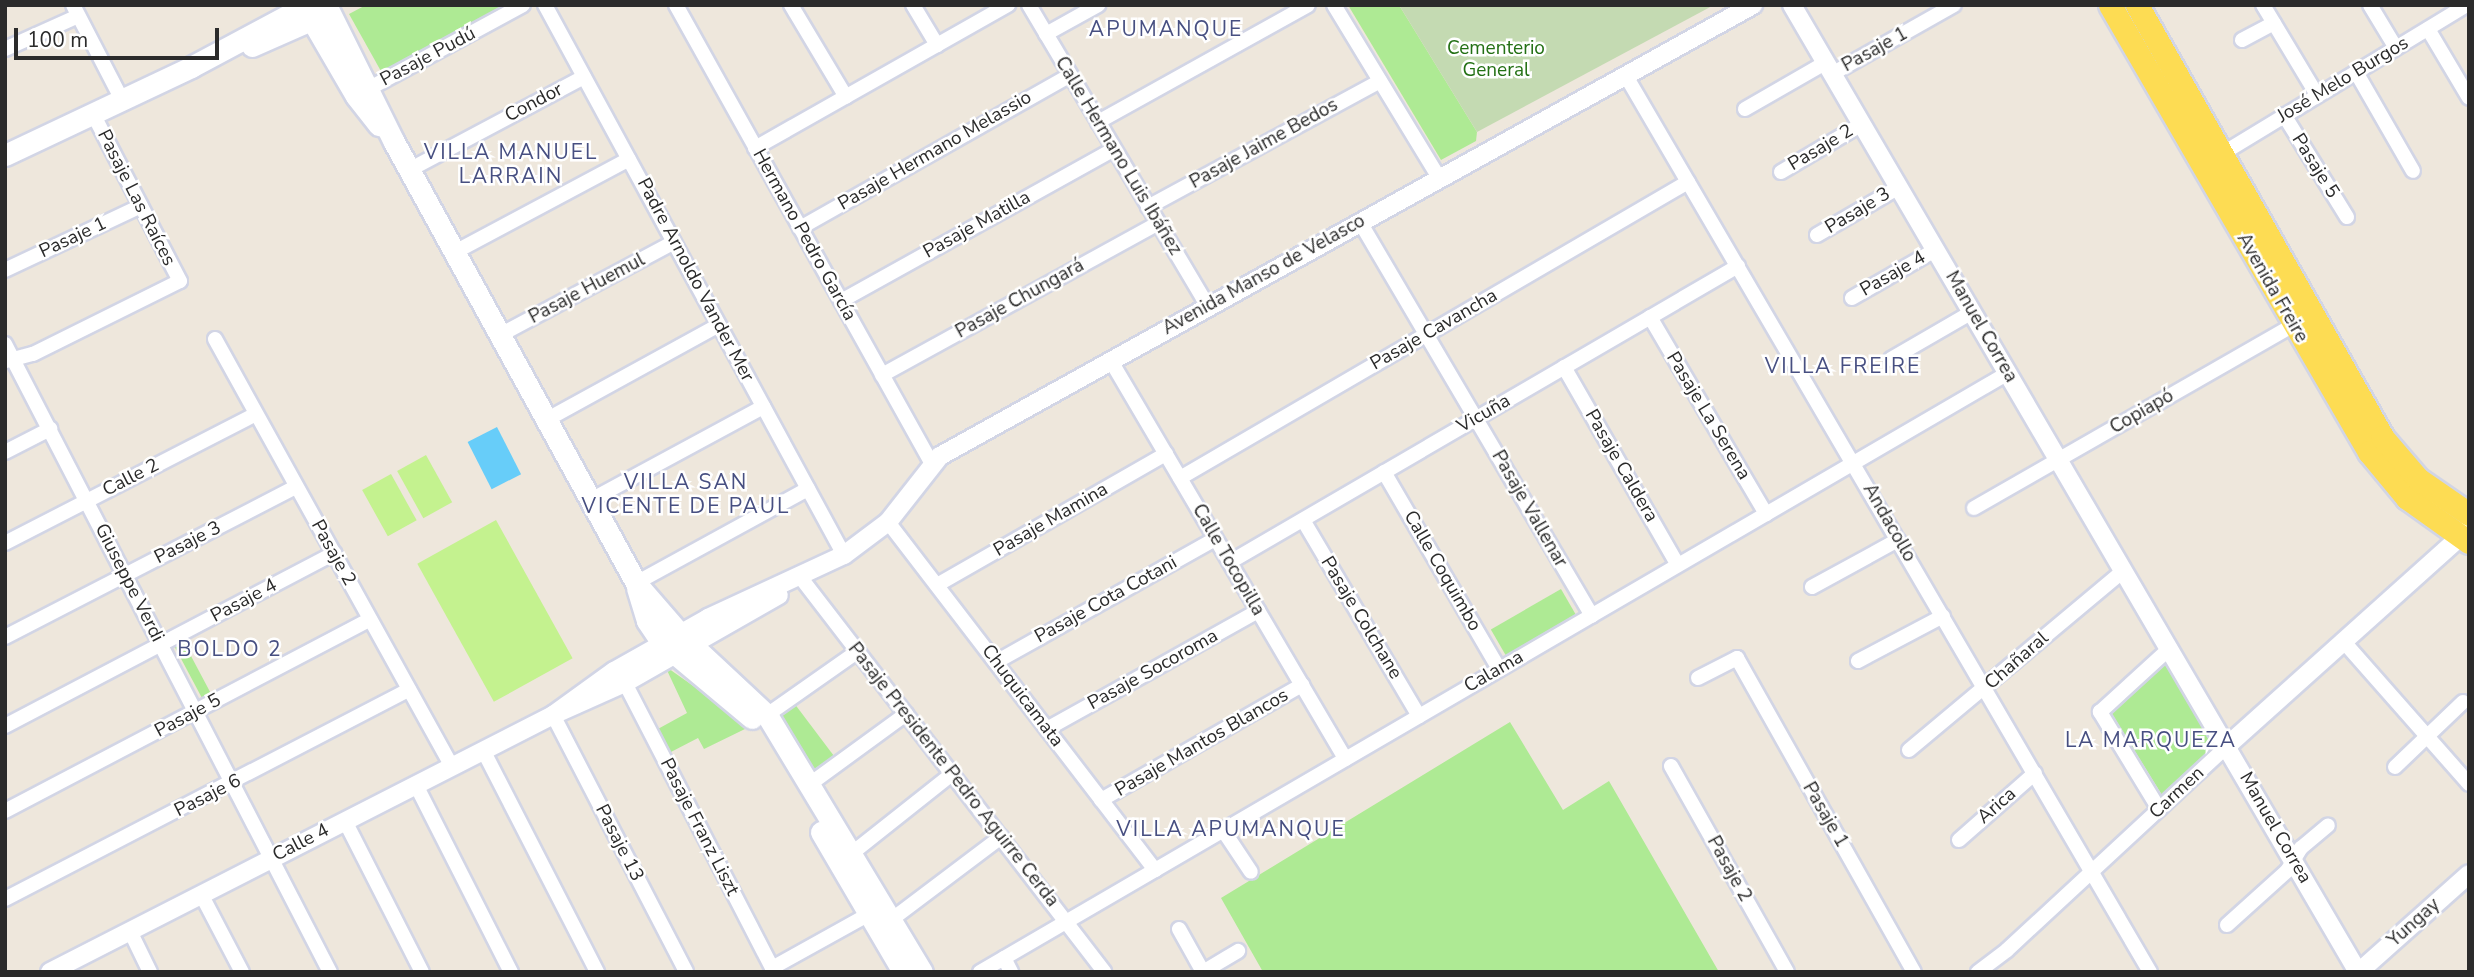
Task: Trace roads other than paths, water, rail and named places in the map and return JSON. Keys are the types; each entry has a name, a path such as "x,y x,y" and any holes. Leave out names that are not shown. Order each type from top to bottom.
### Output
{"main road":[{"name":"Avenida Freire","path":"2110,5 2301,320 2394,454 2424,484 2469,514"},
{"name":"Avenida Freire","path":"2137,5 2220,155 2301,320 2380,467 2407,498 2466,536"},
{"path":"317,8 370,88 394,142 636,583 678,645 757,723 902,972"},
{"path":"5,155 317,8"},
{"path":"317,8 356,96 394,142"},
{"path":"678,645 767,715 922,972"}],"street":[{"name":"Pasaje Pudú","path":"370,88 523,5"},
{"name":"Padre Arnoldo Vander Mer","path":"545,5 844,555"},
{"name":"Hermano Pedro García","path":"676,5 932,464"},
{"path":"791,5 846,97"},
{"path":"914,5 937,45"},
{"path":"755,148 1007,5"},
{"name":"Calle Hermano Luis Ibáñez","path":"1029,5 1208,307"},
{"path":"1046,34 1098,5"},
{"path":"1098,121 1308,5"},
{"path":"1334,5 1439,178"},
{"name":"Avenida Manso de Velasco","path":"678,645 739,603 802,578 844,555 888,522 932,464 1111,361 1753,5"},
{"name":"Manuel Correa","path":"1792,5 2359,972"},
{"name":"Pasaje 1","path":"1745,109 1954,5"},
{"path":"2263,5 2317,95"},
{"path":"2370,5 2396,48"},
{"name":"José Melo Burgos","path":"2220,155 2467,5"},
{"path":"5,49 76,10 122,100"},
{"path":"2242,40 2273,23"},
{"path":"2428,29 2469,98"},
{"path":"2356,72 2413,171"},
{"name":"Pasaje Hermano Melassio","path":"800,228 1070,75"},
{"name":"Andacollo","path":"1626,75 2150,972"},
{"name":"Condor","path":"410,170 584,77"},
{"name":"Pasaje Jaime Bedos","path":"1148,207 1380,80"},
{"name":"Pasaje Las Raíces","path":"9,361 180,281 93,114"},
{"name":"Pasaje 5","path":"2284,115 2347,216"},
{"name":"Pasaje 2","path":"1781,172 1862,124"},
{"name":"Pasaje Matilla","path":"841,301 1114,149"},
{"path":"455,252 629,159"},
{"name":"Pasaje Cavancha","path":"1180,478 1688,182"},
{"name":"Pasaje 3","path":"1817,235 1899,187"},
{"name":"Pasaje 1","path":"5,270 141,206"},
{"name":"Pasaje Vallenar","path":"1360,222 1591,616"},
{"name":"Pasaje Chungará","path":"882,375 1158,223"},
{"name":"Pasaje Huemul","path":"500,335 674,242"},
{"name":"Pasaje 4","path":"1852,298 1935,250"},
{"name":"Vicuña","path":"1230,562 1738,266"},
{"path":"1891,359 1972,312"},
{"name":"Pasaje La Serena","path":"1650,317 1766,514"},
{"name":"Copiapó","path":"1974,508 2301,320"},
{"path":"546,420 719,325"},
{"name":"Pasaje 2","path":"215,339 452,766"},
{"name":"Giuseppe Verdi","path":"5,344 9,361 50,429 330,972"},
{"name":"Calle Tocopilla","path":"1111,361 1345,759"},
{"name":"Pasaje Caldera","path":"1563,367 1678,565"},
{"name":"Calama","path":"980,972 2008,373"},
{"path":"590,500 763,407"},
{"name":"Calle 2","path":"5,543 256,414"},
{"path":"5,452 50,429"},
{"name":"Pasaje Mamina","path":"937,585 1166,454"},
{"name":"Calle Coquimbo","path":"1384,472 1499,669"},
{"name":"Pasaje 3","path":"5,637 296,487"},
{"path":"636,583 808,489"},
{"name":"Pasaje Colchane","path":"1303,520 1419,716"},
{"name":"Chuquicamata","path":"888,522 1155,870"},
{"name":"Carmen","path":"1978,972 2093,871 2227,746 2466,536"},
{"name":"Pasaje Cota Cotani","path":"996,662 1215,539"},
{"path":"1812,587 1898,540"},
{"name":"Pasaje 4","path":"5,726 334,553"},
{"name":"Chañaral","path":"1909,750 2124,570"},
{"name":"Pasaje Presidente Pedro Aguirre Cerda","path":"802,578 1104,972"},
{"name":"Pasaje Socoroma","path":"1048,729 1258,611"},
{"path":"1858,661 1943,615"},
{"name":"Pasaje 5","path":"5,811 370,620"},
{"path":"2344,642 2469,784"},
{"name":"Calle 4","path":"50,972 483,750 625,683 678,645"},
{"name":"Calle 4","path":"553,715 678,645"},
{"path":"2159,809 2100,712 2170,648"},
{"path":"767,715 858,651"},
{"name":"Pasaje 1","path":"1698,678 1737,658 1914,972"},
{"name":"Pasaje Franz Liszt","path":"625,683 773,970"},
{"name":"Pasaje Mantos Blancos","path":"1101,800 1302,685"},
{"name":"Pasaje 6","path":"5,899 233,784 410,690"},
{"path":"2395,767 2463,702"},
{"path":"810,784 906,714"},
{"name":"Pasaje 13","path":"553,715 686,972"},
{"path":"483,750 597,972"},
{"name":"Pasaje 2","path":"1671,766 1787,972"},
{"name":"Arica","path":"1959,840 2035,773"},
{"path":"851,853 952,774"},
{"path":"416,785 511,972"},
{"path":"345,821 422,972"},
{"path":"2227,925 2287,871 2293,859 2328,825"},
{"path":"1223,830 1251,872"},
{"path":"891,920 1000,837"},
{"name":"Yungay","path":"2359,972 2469,873"},
{"path":"201,894 242,972"},
{"path":"773,970 869,914"},
{"path":"1179,929 1203,972 1238,951"},
{"path":"130,931 150,972"},
{"path":"1004,958 1012,972"}],"water":[{"path":"497,427 521,474 492,489 468,442"}],"district":[{"name":"APUMANQUE","path":"1166,29"},
{"name":"VILLA MANUEL LARRAIN","path":"511,164"},
{"name":"VILLA FREIRE","path":"1843,366"},
{"name":"VILLA SAN VICENTE DE PAUL","path":"686,494"},
{"name":"BOLDO 2","path":"230,649"},
{"name":"LA MARQUEZA","path":"2151,740"},
{"name":"VILLA APUMANQUE","path":"1231,829"}],"park label":[{"name":"Cementerio General","path":"1496,60"}]}
